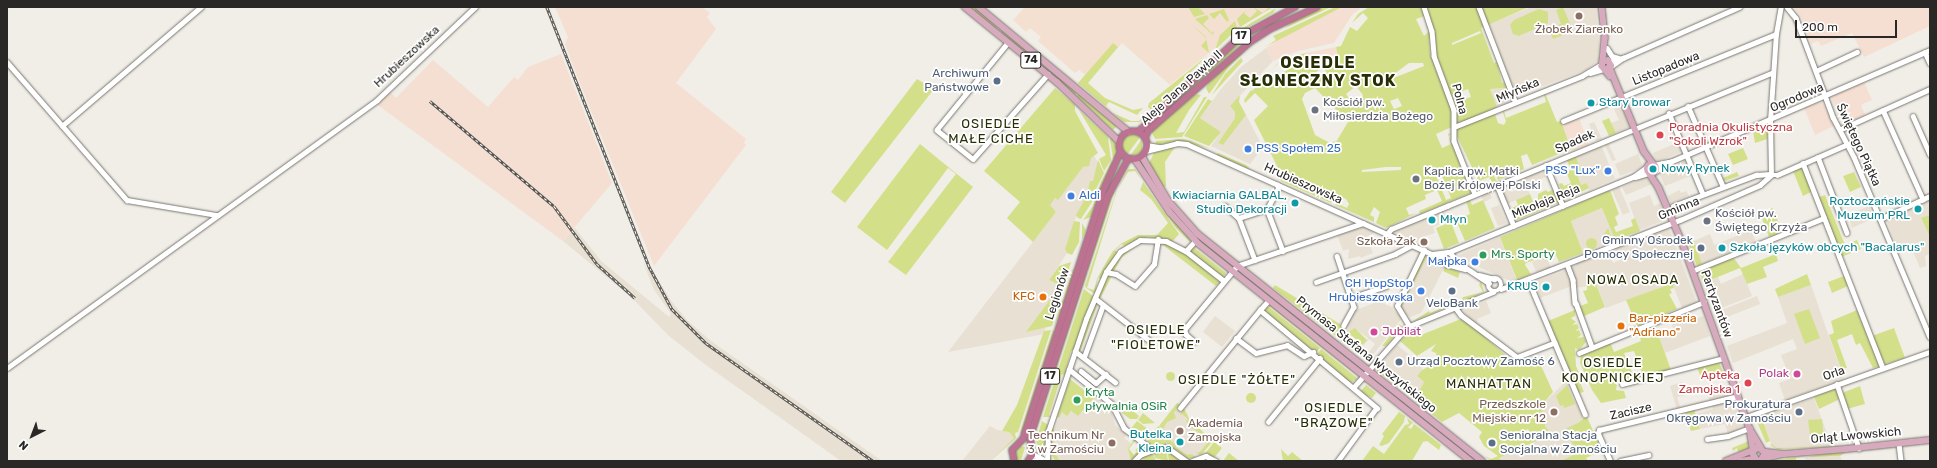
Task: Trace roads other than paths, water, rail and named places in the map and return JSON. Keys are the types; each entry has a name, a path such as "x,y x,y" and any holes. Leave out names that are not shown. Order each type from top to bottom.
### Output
{"highway":[{"name":"Aleje Jana Pawła II","path":"1138,132 1236,40 1256,26 1295,7"},
{"name":"Aleje Jana Pawła II","path":"1145,147 1148,131 1243,48 1285,21 1317,7"},
{"path":"1282,13 1285,21"},
{"path":"1119,141 1129,132 1138,132 1145,147"},
{"name":"17","path":"1119,141 1120,152"},
{"name":"17","path":"1132,159 1145,147"},
{"path":"1120,152 1132,159"},
{"name":"Legionów","path":"1018,444 1024,436 1103,191 1120,152"},
{"name":"Legionów","path":"1031,450 1030,437 1108,196 1132,159"},
{"path":"1018,444 1031,450"},
{"name":"17","path":"1015,460 1012,450 1018,444"},
{"name":"17","path":"1029,460 1031,450"}],"main road":[{"name":"74","path":"965,7 1048,74 1119,141"},
{"name":"74","path":"979,7 1129,132"},
{"path":"1602,7 1606,66 1622,98 1652,169"},
{"path":"1605,38 1607,48 1606,66"},
{"name":"Prymasa Stefana Wyszyńskiego","path":"1145,147 1178,214 1198,234 1482,461"},
{"name":"Prymasa Stefana Wyszyńskiego","path":"1132,159 1172,216 1195,241 1471,461"},
{"name":"Partyzantów","path":"1652,169 1674,222 1746,417 1750,429 1755,460"},
{"name":"Partyzantów","path":"1750,429 1761,447 1766,452"},
{"name":"Orląt Lwowskich","path":"1766,452 1784,454 1930,440"},
{"path":"1726,461 1761,447"},
{"path":"1764,460 1766,452"},
{"name":"Orląt Lwowskich","path":"1764,460 1784,454"},
{"path":"1740,461 1749,458 1755,460"}],"street":[{"path":"62,126 201,7"},
{"name":"Hrubieszowska","path":"7,368 377,100 475,7"},
{"name":"Polna","path":"1424,7 1432,31 1434,56 1454,110 1454,140 1475,194"},
{"path":"1479,7 1515,101"},
{"name":"Młyńska","path":"1454,127 1487,116 1515,101 1590,73 1739,7"},
{"path":"1673,206 1751,176 1770,174 1770,121 1773,72 1776,34 1781,7"},
{"name":"Świętego Piątka","path":"1787,7 1796,18 1833,117 1848,144 1930,337"},
{"name":"Listopadowa","path":"1562,121 1622,98 1776,34"},
{"path":"1008,43 937,130 973,159 1048,74"},
{"path":"1607,48 1612,56 1622,58"},
{"path":"1928,51 1930,63"},
{"name":"Ogrodowa","path":"1652,169 1770,121 1928,51"},
{"path":"1816,71 1857,52"},
{"path":"7,62 127,200 217,215"},
{"name":"Spadek","path":"1388,234 1391,229 1670,113 1773,72"},
{"path":"1841,129 1930,89"},
{"path":"1688,106 1723,186"},
{"path":"1883,110 1923,199"},
{"path":"1670,113 1703,194"},
{"path":"1913,116 1930,154"},
{"name":"Hrubieszowska","path":"1145,147 1164,147 1177,143 1187,144 1424,250 1442,260 1445,264 1450,265"},
{"name":"Gminna","path":"1493,292 1674,222 1760,185 1770,174 1803,163 1848,144"},
{"path":"1818,157 1847,233"},
{"path":"1803,163 1883,368"},
{"path":"1546,165 1563,206"},
{"name":"Mikołaja Reja","path":"1447,252 1466,246 1652,169"},
{"path":"1239,218 1266,209 1278,188 1277,185"},
{"path":"1497,185 1514,226"},
{"path":"1880,219 1930,196"},
{"path":"1225,206 1239,218 1255,260"},
{"path":"1266,209 1283,251"},
{"path":"1692,271 1824,218"},
{"path":"1194,342 1186,335 1184,330 1231,270 1237,266 1363,223"},
{"path":"1047,461 1048,432 1069,369 1095,298 1106,272 1116,256 1127,246 1140,240 1158,239 1186,251 1223,280"},
{"path":"1106,272 1136,286 1154,263 1158,239"},
{"path":"1186,251 1195,241"},
{"path":"1316,282 1395,254 1412,245"},
{"name":"Mikołaja Reja","path":"1450,265 1466,246"},
{"path":"1409,326 1397,306 1424,250"},
{"path":"1432,254 1447,252"},
{"path":"1447,252 1466,269"},
{"path":"1442,260 1447,252"},
{"path":"1337,256 1354,308 1344,325"},
{"path":"1567,264 1573,280 1576,303 1592,347"},
{"path":"1450,265 1494,279 1502,284 1501,289"},
{"path":"1353,388 1398,335 1409,326 1493,292 1479,275"},
{"path":"1475,300 1494,279"},
{"path":"1528,279 1585,414"},
{"name":"Gminna","path":"1502,284 1513,284"},
{"path":"1351,298 1386,286"},
{"path":"1095,298 1148,340"},
{"path":"1180,408 1268,300"},
{"path":"1579,353 1704,302"},
{"path":"1084,357 1103,305"},
{"path":"1456,307 1460,314 1517,357 1554,343"},
{"path":"1260,310 1313,352 1378,410 1338,461"},
{"path":"1236,338 1256,353 1287,345 1304,356 1313,352"},
{"path":"1076,350 1115,382"},
{"name":"Orla","path":"1746,417 1930,352"},
{"path":"1268,422 1320,358"},
{"path":"1622,384 1724,358"},
{"path":"1069,369 1112,404 1126,429 1153,450"},
{"path":"1081,371 1098,383 1106,374"},
{"path":"1837,384 1859,448"},
{"name":"Zacisze","path":"1610,461 1598,431 1738,396"},
{"path":"1707,439 1730,436 1750,429"},
{"path":"1899,444 1901,461"},
{"path":"1134,461 1139,456 1153,450 1167,447 1186,461"},
{"path":"1031,450 1047,461"},
{"path":"1620,461 1648,455"},
{"path":"1192,461 1206,456 1216,461"},
{"path":"1029,460 1047,461"}],"railway":[{"path":"547,7 650,268 672,309 706,343 873,461"},
{"path":"430,101 554,206 597,264 635,298"}],"place":[{"name":"Żłobek Ziarenko","path":"1579,16"},
{"name":"Archiwum Państwowe","path":"997,81"},
{"name":"Stary browar","path":"1591,103"},
{"name":"Kościół pw. Miłosierdzia Bożego","path":"1315,110"},
{"name":"Poradnia Okulistyczna \"Sokoli Wzrok\"","path":"1660,135"},
{"name":"PSS Społem 25","path":"1248,149"},
{"name":"Nowy Rynek","path":"1653,169"},
{"name":"PSS \"Lux\"","path":"1608,171"},
{"name":"Kaplica pw. Matki Bożej Królowej Polski","path":"1416,179"},
{"name":"Aldi","path":"1071,196"},
{"name":"Kwiaciarnia GALBAL, Studio Dekoracji","path":"1295,203"},
{"name":"Roztoczańskie Muzeum PRL","path":"1918,209"},
{"name":"Młyn","path":"1432,220"},
{"name":"Kościół pw. Świętego Krzyża","path":"1707,221"},
{"name":"Szkoła Żak","path":"1424,242"},
{"name":"Gminny Ośrodek Pomocy Społecznej","path":"1701,248"},
{"name":"Szkoła języków obcych \"Bacalarus\"","path":"1722,248"},
{"name":"Mrs. Sporty","path":"1483,255"},
{"name":"Małpka","path":"1475,262"},
{"name":"KRUS","path":"1546,287"},
{"name":"CH HopStop Hrubieszowska","path":"1421,291"},
{"name":"VeloBank","path":"1452,291"},
{"name":"KFC","path":"1043,297"},
{"name":"Bar-pizzeria \"Adriano\"","path":"1621,326"},
{"name":"Jubilat","path":"1374,332"},
{"name":"Urząd Pocztowy Zamość 6","path":"1399,362"},
{"name":"Polak","path":"1797,374"},
{"name":"Apteka Zamojska 1","path":"1748,383"},
{"name":"Kryta pływalnia OSiR","path":"1077,400"},
{"name":"Przedszkole Miejskie nr 12","path":"1554,412"},
{"name":"Prokuratura Okręgowa w Zamościu","path":"1799,412"},
{"name":"Akademia Zamojska","path":"1180,431"},
{"name":"Butelka Kleina","path":"1180,442"},
{"name":"Technikum Nr 3 w Zamościu","path":"1112,443"},
{"name":"Senioralna Stacja Socjalna w Zamościu","path":"1492,443"}],"district":[{"name":"OSIEDLE SŁONECZNY STOK","path":"1318,72"},
{"name":"OSIEDLE MAŁE CICHE","path":"991,132"},
{"name":"NOWA OSADA","path":"1633,280"},
{"name":"OSIEDLE \"FIOLETOWE\"","path":"1156,338"},
{"name":"OSIEDLE KONOPNICKIEJ","path":"1613,372"},
{"name":"OSIEDLE \"ŻÓŁTE\"","path":"1237,380"},
{"name":"MANHATTAN","path":"1489,384"},
{"name":"OSIEDLE \"BRĄZOWE\"","path":"1334,416"}]}
